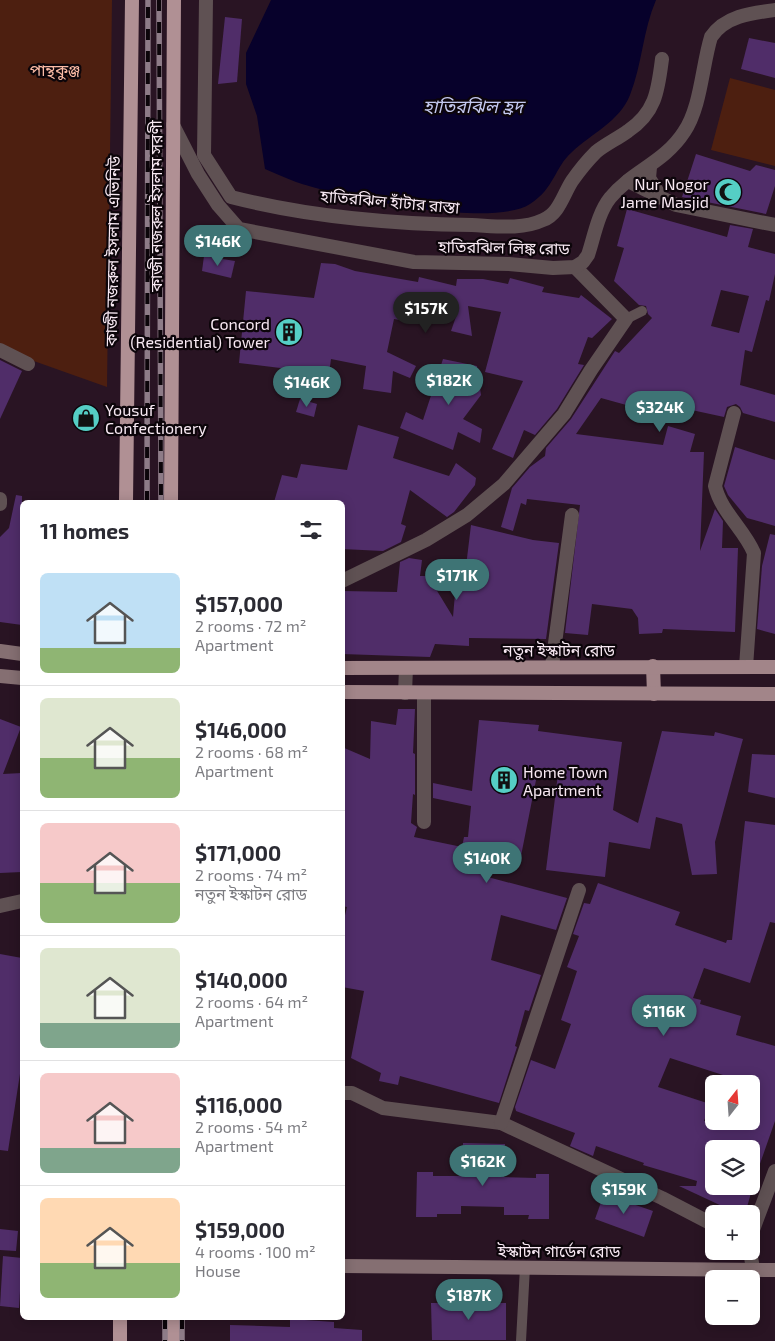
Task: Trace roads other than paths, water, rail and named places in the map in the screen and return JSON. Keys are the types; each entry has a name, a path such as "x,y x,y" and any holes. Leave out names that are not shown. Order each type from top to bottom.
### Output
{"highway":[{"name":"কাজী নজরুল ইসলাম এভিনিউ","path":"126,500 132,0"},
{"name":"কাজী নজরুল ইসলাম সরণী","path":"171,500 174,0"},
{"path":"120,1320 120,1341"},
{"path":"173,1320 174,1341"}],"main road":[{"path":"0,651 20,654"},
{"name":"নতুন ইস্কাটন রোড","path":"345,668 552,666 775,667"},
{"path":"653,666 654,694"},
{"path":"0,676 20,678"},
{"path":"345,692 775,694"},
{"name":"ইস্কাটন গার্ডেন রোড","path":"345,1266 775,1270"}],"street":[{"name":"হাতিরঝিল হাঁটার রাস্তা","path":"206,0 204,155 231,197 266,206 320,214 414,224 504,226 528,225 545,220 557,209 572,182 596,153 642,122 657,95 662,59"},
{"name":"হাতিরঝিল লিঙ্ক রোড","path":"173,125 198,174 218,205 240,229 414,262 509,264 553,268 575,267 583,262 588,255 609,199 628,180 664,156 686,130 693,114 711,37 717,28 737,18 775,10"},
{"path":"650,167 649,178 661,197"},
{"path":"628,180 676,205 699,212 775,225"},
{"path":"345,580 426,540 466,515 504,484 564,414 590,370 626,319 575,267"},
{"path":"0,350 28,364"},
{"path":"734,413 715,486 718,497 750,542 754,552 746,667"},
{"path":"552,666 572,515"},
{"path":"404,693 406,668"},
{"path":"424,693 424,822"},
{"path":"500,1123 580,890"},
{"path":"0,906 20,902"},
{"path":"345,1093 352,1093 383,1108 500,1123 705,1220"},
{"path":"760,1211 775,1171"},
{"path":"752,1260 753,1269"}],"lane":[{"path":"626,319 642,311"},
{"path":"521,1341 525,1267"}],"water":[{"name":"হাতিরঝিল হ্রদ","path":"271,0 656,0 648,23 634,84 630,95 619,113 566,158 550,185 530,204 511,211 483,213 450,212 379,202 296,182 265,169 257,116 246,84 246,53"}],"railway":[{"path":"147,500 148,0"},
{"path":"159,0 161,500"},
{"path":"165,1320 165,1341"},
{"path":"182,1320 182,1341"}],"place":[{"name":"Nur Nogor Jame Masjid","path":"728,192"},
{"name":"Concord (Residential) Tower","path":"289,332"},
{"name":"Yousuf Confectionery","path":"86,418"},
{"name":"Home Town Apartment","path":"504,780"}],"park label":[{"name":"পান্থকুঞ্জ","path":"55,69"}]}
